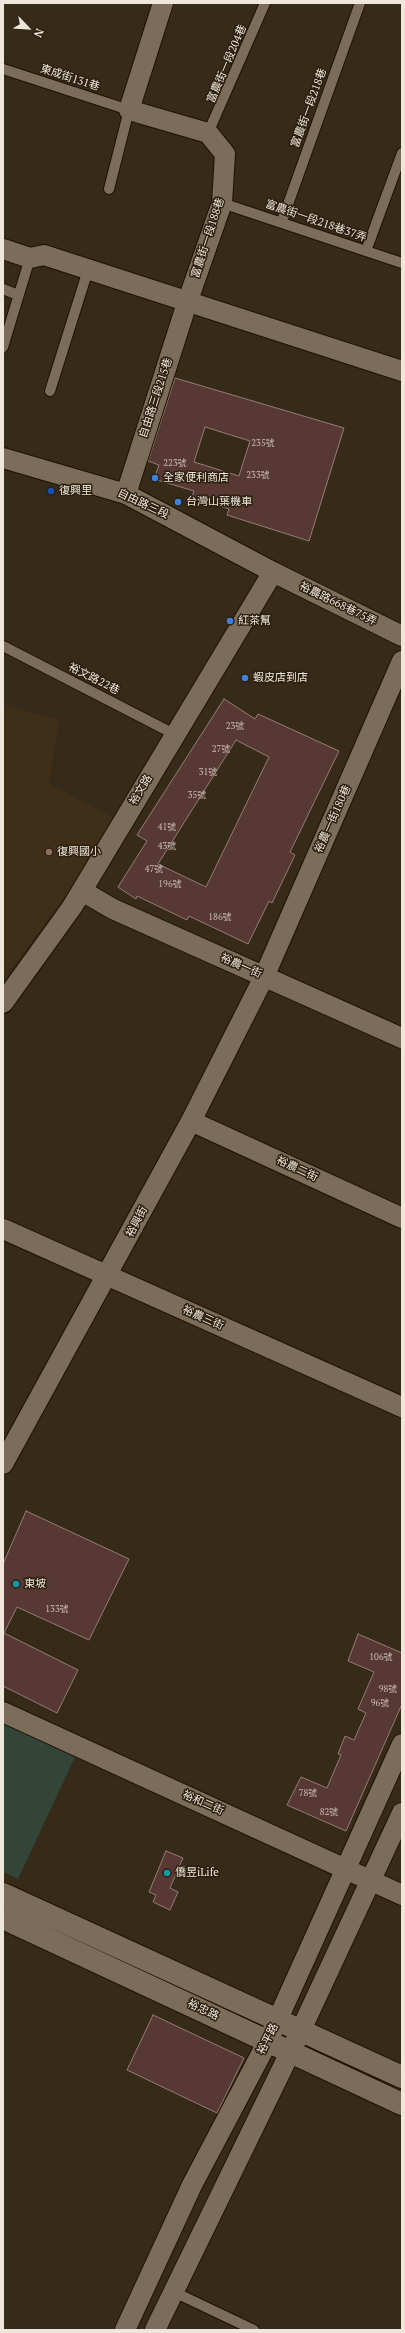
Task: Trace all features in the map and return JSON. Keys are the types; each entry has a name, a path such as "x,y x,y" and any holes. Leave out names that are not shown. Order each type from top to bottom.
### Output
{"street":[{"path":"163,3 129,110 208,133"},
{"name":"富農街一段188巷","path":"187,303 222,203 225,154 208,133"},
{"path":"3,249 30,258 44,255 187,303 402,371"},
{"name":"自由路三段215巷","path":"126,494 187,303"},
{"name":"自由路三段","path":"3,458 126,494 273,572"},
{"name":"裕農路668巷75弄","path":"273,572 402,636"},
{"name":"裕文路","path":"3,1002 82,890 174,734 273,572"},
{"name":"裕農一街180巷","path":"264,976 402,661"},
{"name":"裕農一街","path":"82,890 112,909 402,1038"},
{"name":"裕興街","path":"3,1464 108,1277 191,1121 264,976"},
{"name":"裕農二街","path":"191,1121 402,1218"},
{"name":"裕農三街","path":"3,1229 402,1407"},
{"name":"裕和二街","path":"3,1712 402,1895"},
{"name":"裕平路","path":"125,2330 192,2185 268,2041 402,1744"},
{"path":"155,2330 301,2030 402,1813"},
{"name":"裕忠路","path":"3,1894 402,2077"},
{"name":"裕忠路","path":"3,1918 402,2104"}],"lane":[{"name":"富農街一段204巷","path":"208,133 265,3"},
{"name":"富農街一段218巷","path":"282,221 360,3"},
{"name":"東成街131巷","path":"3,69 129,110"},
{"path":"109,189 129,110"},
{"path":"366,251 402,153"},
{"name":"富農街一段218巷37弄","path":"222,203 282,221 402,263"},
{"path":"3,347 30,258"},
{"path":"50,391 88,270"},
{"path":"3,289 18,295"},
{"name":"裕文路22巷","path":"3,646 174,734"},
{"path":"174,2292 254,2330"}],"shaded area":[{"name":"復興國小","path":"3,704 59,720 49,784 115,818 73,886 3,979"}],"green space":[{"path":"3,1723 75,1757 18,1879 3,1872"}],"building":[{"path":"175,378 344,428 309,541 227,515 229,509 192,497 194,491 154,479 159,465 148,461","holes":["205,427 250,441 239,476 194,462"]},
{"path":"224,699 255,719 258,714 339,751 290,852 295,855 272,903 269,901 248,944 189,916 187,920 137,896 136,899 118,887 147,841 137,835","holes":["236,740 269,757 206,887 158,864"]},
{"path":"26,1511 129,1559 89,1640 17,1607 4,1633 78,1670 57,1713 3,1686 3,1564"},
{"path":"358,1634 402,1653 402,1704 346,1831 287,1805 301,1777 327,1788 341,1755 338,1754 345,1736 354,1740 366,1713 358,1709 374,1672 348,1661"},
{"name":"僑昱iLife","path":"166,1851 183,1858 170,1888 178,1892 170,1910 153,1902 156,1895 149,1892"},
{"path":"153,2015 244,2058 217,2113 127,2070"}],"place":[{"name":"全家便利商店","path":"155,478"},
{"name":"復興里","path":"51,491"},
{"name":"台灣山葉機車","path":"178,502"},
{"name":"紅茶幫","path":"230,621"},
{"name":"蝦皮店到店","path":"245,678"},
{"name":"復興國小","path":"49,852"},
{"name":"東坡","path":"16,1584"},
{"name":"僑昱iLife","path":"167,1873"}]}
